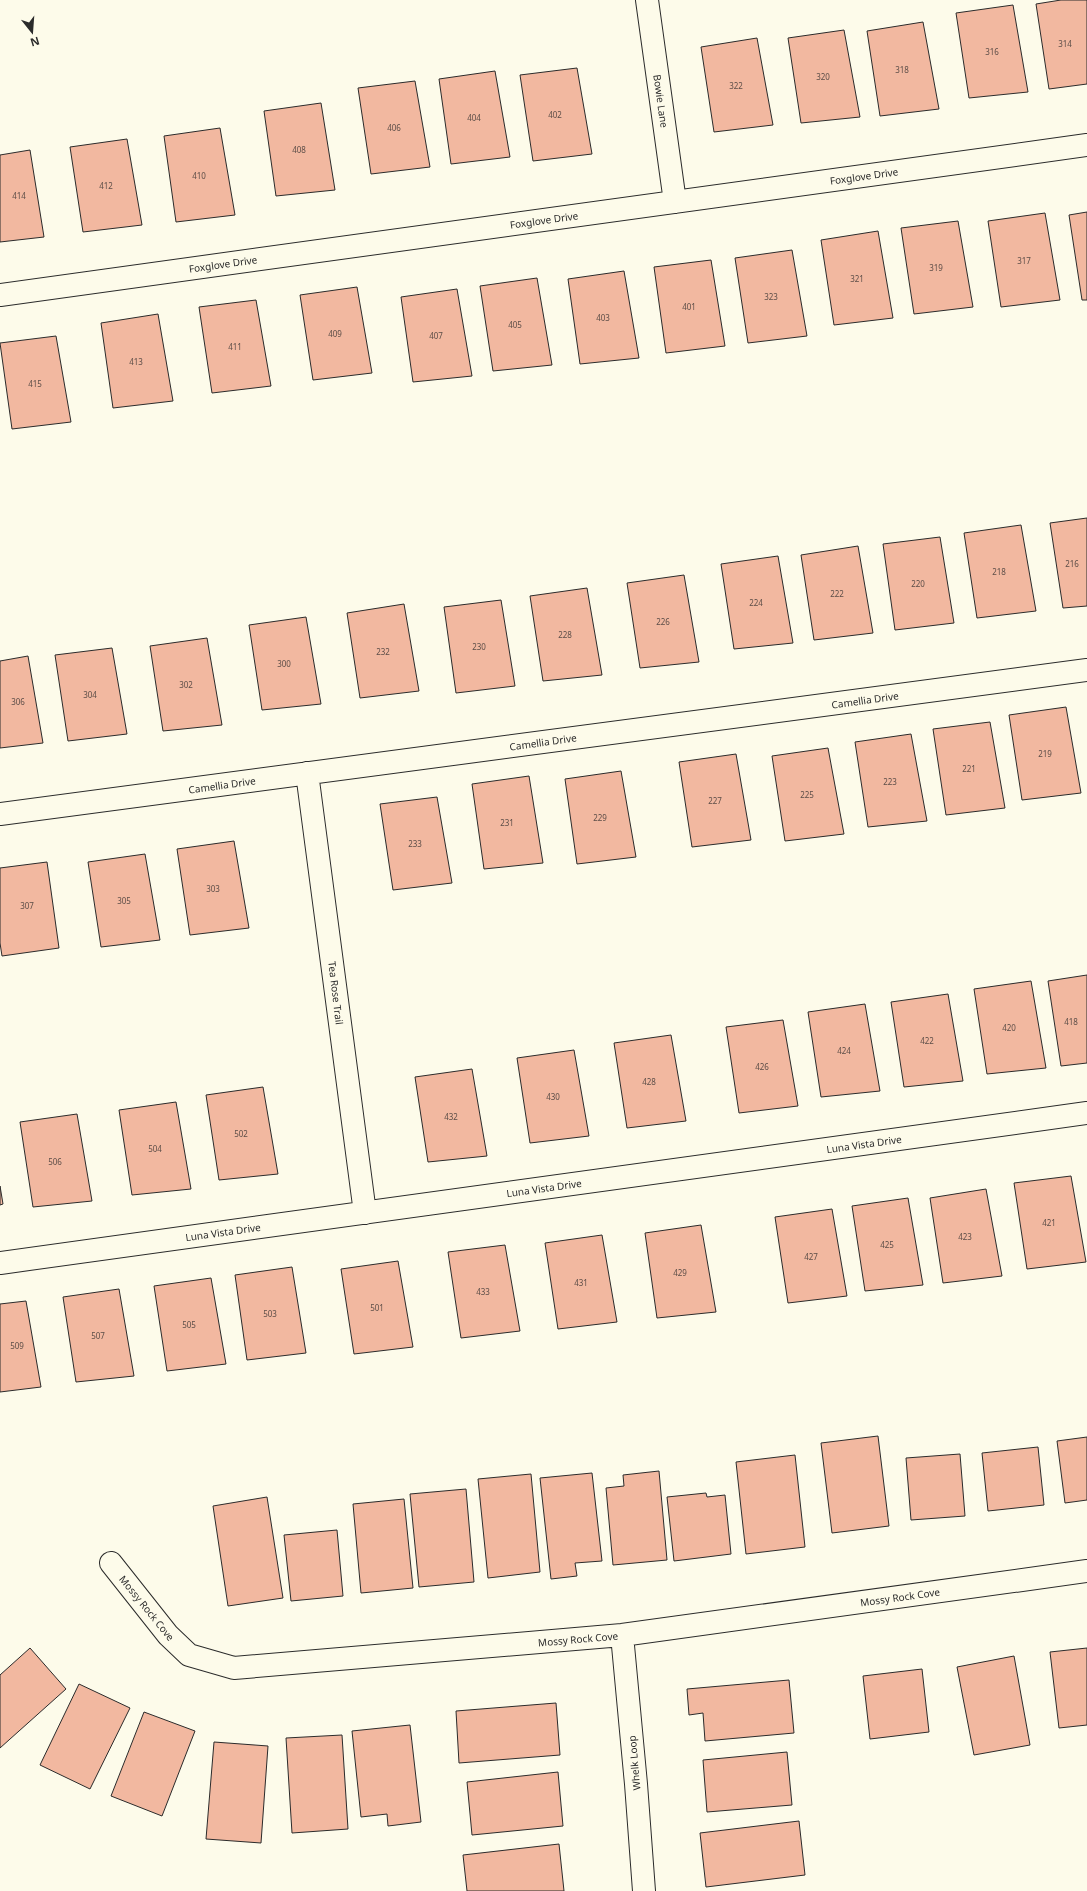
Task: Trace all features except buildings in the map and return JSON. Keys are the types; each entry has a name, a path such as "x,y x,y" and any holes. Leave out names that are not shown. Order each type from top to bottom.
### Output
{"street":[{"name":"Bowie Lane","path":"648,0 675,202"},
{"name":"Foxglove Drive","path":"0,295 1087,144"},
{"name":"Camellia Drive","path":"0,814 1087,670"},
{"name":"Tea Rose Trail","path":"307,773 365,1213"},
{"name":"Luna Vista Drive","path":"0,1263 1087,1113"},
{"name":"Mossy Rock Cove","path":"111,1563 168,1635 189,1656 234,1668 622,1635 1087,1572"},
{"name":"Whelk Loop","path":"622,1635 644,1891"}]}
